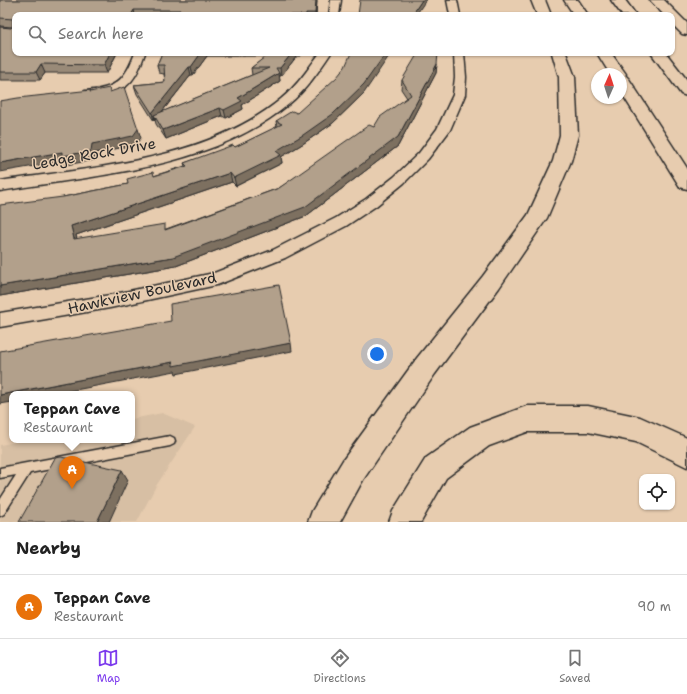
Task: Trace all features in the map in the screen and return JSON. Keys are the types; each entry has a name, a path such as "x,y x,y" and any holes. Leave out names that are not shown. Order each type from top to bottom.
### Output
{"highway":[{"path":"538,0 543,12"},
{"path":"571,0 579,12"},
{"path":"618,0 627,12"},
{"path":"657,0 669,12"},
{"path":"675,18 687,31"},
{"path":"323,522 353,470 426,366 491,282 537,218 562,161 569,135 567,77 560,56"},
{"path":"606,56 614,68"},
{"path":"660,56 687,91"},
{"path":"627,89 687,183"},
{"path":"404,522 436,468 480,436 527,419 588,419 640,430 687,452"}],"street":[{"path":"334,12 336,0"},
{"path":"452,0 454,12"},
{"path":"77,94 98,93 113,90 127,82 139,56"},
{"name":"Ledge Rock Drive","path":"0,186 148,164 210,145 261,120 286,101 304,84 324,56"},
{"name":"Hawkview Boulevard","path":"0,320 142,296 217,279 267,259 320,235 392,187 435,143 458,101 461,82 459,56"}],"lane":[{"path":"0,473 170,442"},
{"path":"0,510 26,469"}],"shaded area":[{"path":"162,413 195,427 156,486 137,522 0,522 0,445 11,443 135,443 135,418"}],"building":[{"path":"0,0 316,0 315,12 179,12 180,10 134,10 133,12 12,12 12,19 0,18"},
{"path":"360,0 422,0 414,12 358,12"},
{"path":"0,27 12,27 12,56 108,56 104,65 41,64 36,72 0,72"},
{"path":"161,56 199,56 152,113 134,85 165,82 164,65 157,65"},
{"path":"266,56 290,56 280,68 276,68 279,73 238,98 242,101 224,110 220,108 163,130 154,115 269,68 251,68"},
{"path":"350,56 384,56 364,84 333,114 303,135 276,151 281,155 234,178 230,173 71,226 74,239 165,224 165,230 279,188 369,125 374,127 380,117 411,95 402,80 416,56 438,56 437,64 398,137 305,207 173,257 0,286 0,205 63,197 128,184 127,179 153,172 154,176 187,166 184,163 233,145 235,147 282,124 276,121 292,111 297,113 337,77 345,67"},
{"path":"124,87 138,129 133,136 92,144 91,151 62,156 62,152 0,163 0,101 91,90 90,92 109,88 110,92"},
{"path":"279,285 291,343 173,366 173,362 21,391 9,391 9,393 0,395 0,351 171,321 170,304"},
{"path":"61,457 122,470 97,522 19,522 55,458"}],"place":[{"name":"Teppan Cave","path":"72,489"}]}
